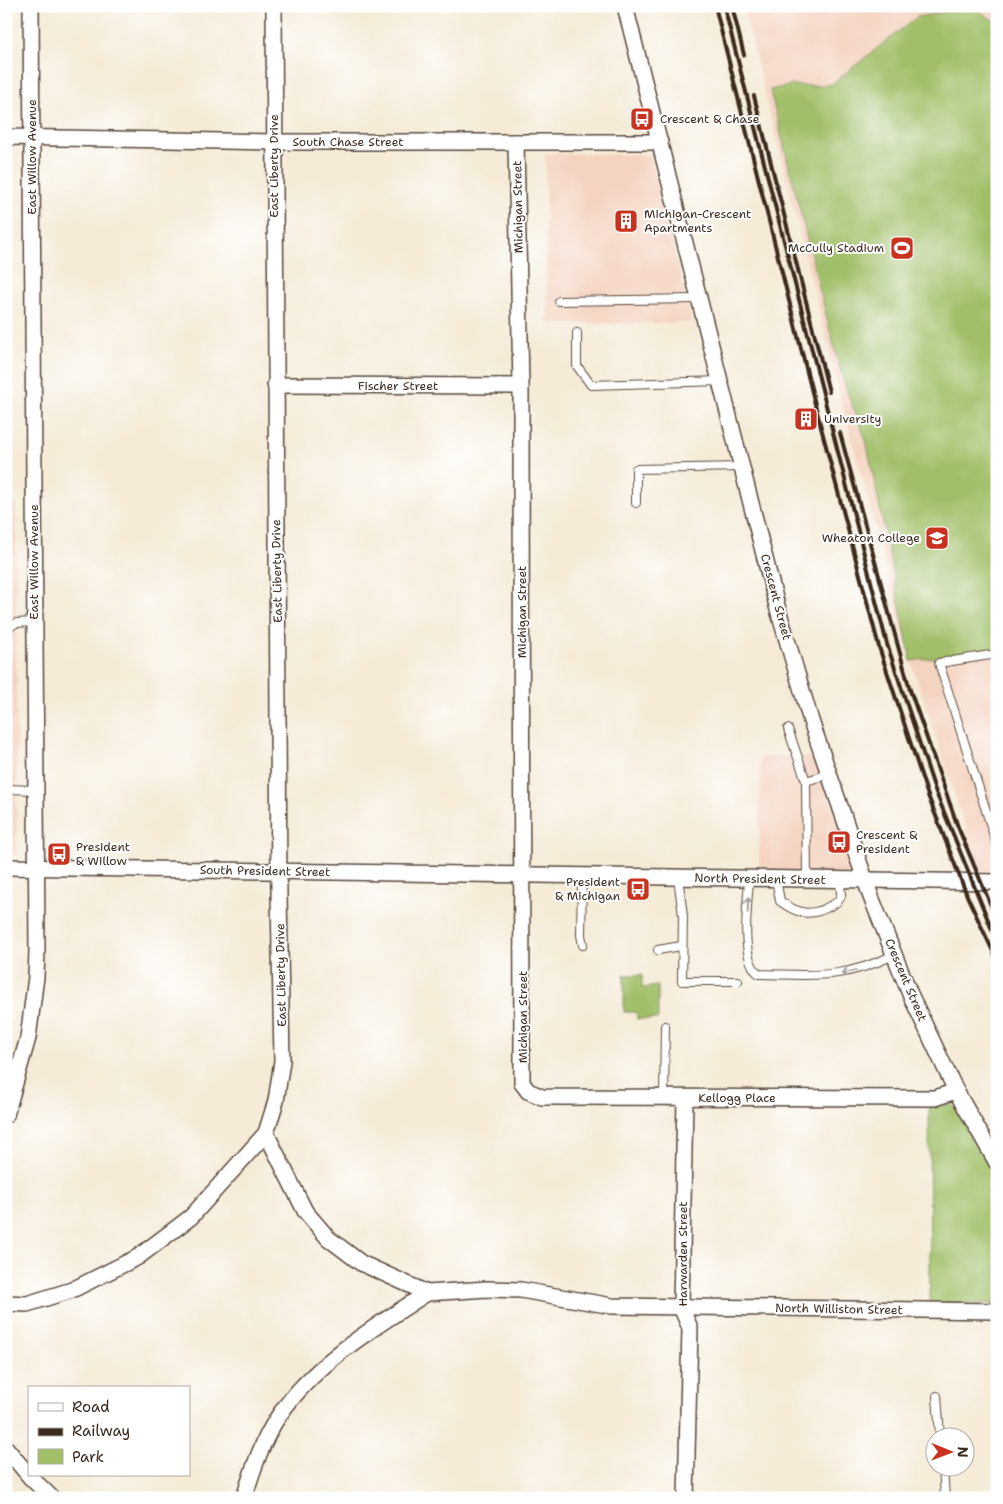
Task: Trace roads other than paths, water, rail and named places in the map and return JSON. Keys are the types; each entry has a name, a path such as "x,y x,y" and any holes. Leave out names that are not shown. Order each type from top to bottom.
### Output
{"street":[{"name":"East Willow Avenue","path":"6,1115 28,1038 37,951 31,6"},
{"name":"East Liberty Drive","path":"266,1133 276,1101 282,1061 275,385 274,6"},
{"name":"Crescent Street","path":"625,6 780,615 829,774 894,955 956,1091 997,1163"},
{"name":"South Chase Street","path":"6,137 274,142 660,142"},
{"name":"Michigan Street","path":"516,142 521,386 522,1083"},
{"name":"Fischer Street","path":"275,385 521,386"},
{"name":"South President Street","path":"6,867 523,875"},
{"name":"North President Street","path":"523,875 997,882"},
{"name":"Kellogg Place","path":"522,1083 528,1091 542,1097 935,1098 956,1091"},
{"name":"Harwarden Street","path":"685,1098 681,1306 690,1328 686,1498"},
{"path":"6,1304 27,1304 65,1293 93,1281 138,1257 191,1217 266,1133 305,1211 328,1238 361,1263 427,1293"},
{"name":"North Williston Street","path":"427,1293 487,1289 521,1290 612,1306 997,1311"},
{"path":"244,1498 252,1472 266,1440 280,1415 295,1395 357,1339 427,1293"},
{"path":"6,1448 28,1475"},
{"path":"29,1476 52,1498"}],"lane":[{"path":"559,301 699,299"},
{"path":"577,333 577,366 591,385 721,381"},
{"path":"636,504 636,469 743,467"},
{"path":"6,629 16,623 34,622"},
{"path":"997,654 939,663 997,845"},
{"path":"788,729 806,781 807,879"},
{"path":"806,781 829,774"},
{"path":"6,789 37,790"},
{"path":"582,876 581,935 583,945"},
{"path":"678,878 683,916 681,946 682,981 738,981"},
{"path":"749,878 746,931 751,966 760,974 830,976 866,967 894,955"},
{"path":"776,879 780,901 795,911 809,914 820,912 837,902 840,896 840,880"},
{"path":"658,950 681,946"},
{"path":"664,1098 665,1026"},
{"path":"936,1396 939,1426"},
{"path":"944,1476 945,1498"}],"railway":[{"path":"715,6 818,416 879,647 927,793 968,898 997,960"},
{"path":"724,6 887,644 935,790 997,942"},
{"path":"732,6 744,55"},
{"path":"754,96 829,392"},
{"path":"840,433 910,690 958,827 997,920"}],"place":[{"name":"Crescent & Chase","path":"642,119"},
{"name":"Michigan-Crescent Apartments","path":"626,221"},
{"name":"McCully Stadium","path":"902,248"},
{"name":"University","path":"806,419"},
{"name":"Wheaton College","path":"937,538"},
{"name":"Crescent & President","path":"839,842"},
{"name":"President & Willow","path":"59,854"},
{"name":"President & Michigan","path":"638,889"}]}
